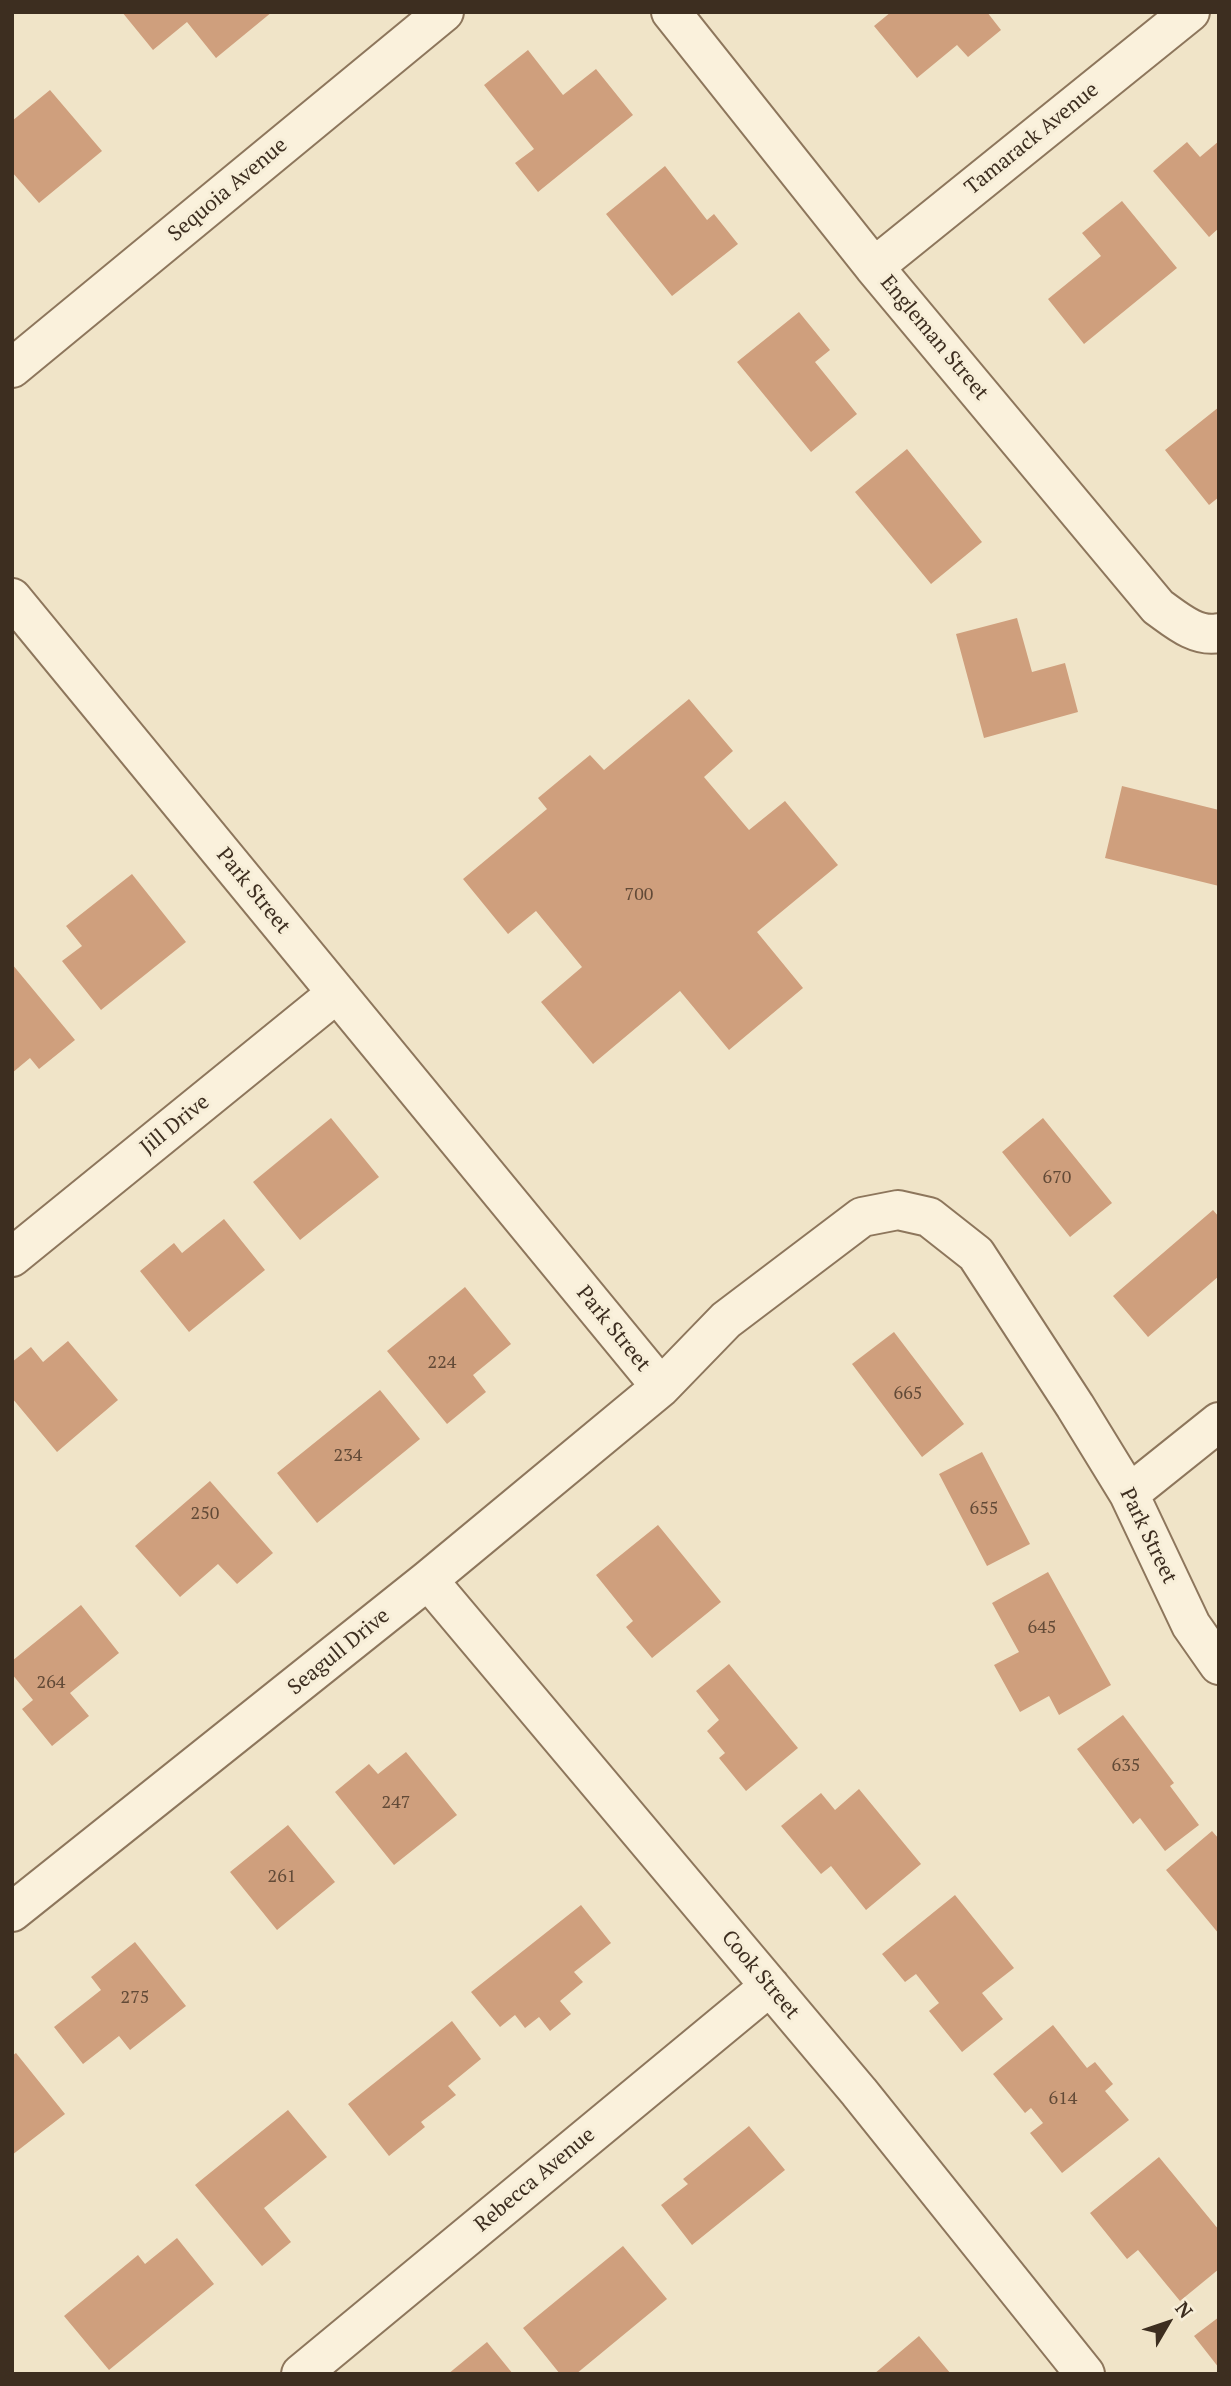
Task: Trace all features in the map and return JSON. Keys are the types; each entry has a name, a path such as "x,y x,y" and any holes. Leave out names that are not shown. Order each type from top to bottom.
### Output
{"street":[{"name":"Sequoia Avenue","path":"12,368 444,12"},
{"name":"Engleman Street","path":"671,12 874,267 1158,607 1185,627 1211,634 1219,633"},
{"name":"Tamarack Avenue","path":"874,267 1190,12"},
{"name":"Park Street","path":"12,598 661,1387 726,1320 862,1217 898,1210 929,1217 976,1254 1075,1406 1129,1494 1191,1625 1219,1665"},
{"name":"Jill Drive","path":"12,1257 337,993"},
{"name":"Seagull Drive","path":"12,1912 428,1580 661,1387"},
{"path":"1129,1494 1219,1422"},
{"name":"Cook Street","path":"428,1580 859,2092 1085,2374"},
{"name":"Rebecca Avenue","path":"301,2374 769,1986"}],"building":[{"path":"122,12 272,12 216,58 187,22 153,50"},
{"path":"891,12 987,12 1001,30 968,57 957,45 917,78 874,26"},
{"path":"528,50 563,95 596,69 633,115 538,192 515,163 534,149 484,85"},
{"path":"50,90 102,151 39,203 12,172 12,121"},
{"path":"1219,141 1219,228 1209,237 1153,171 1187,142 1200,157"},
{"path":"665,166 707,220 714,214 738,244 672,296 606,214"},
{"path":"1122,201 1177,268 1084,344 1048,299 1101,256 1082,233"},
{"path":"799,312 830,350 815,362 857,414 811,452 737,362"},
{"path":"1219,407 1219,497 1209,505 1165,450"},
{"path":"907,449 982,542 931,584 855,492"},
{"path":"1017,618 1032,672 1065,663 1078,712 984,738 956,634"},
{"path":"689,699 733,751 704,777 749,830 785,801 838,865 757,932 803,988 729,1050 680,991 593,1064 541,1002 582,967 536,911 508,934 463,879 547,809 538,798 590,755 604,770"},
{"path":"1122,786 1219,810 1219,886 1105,858"},
{"path":"132,874 186,942 101,1010 62,961 82,946 66,926"},
{"path":"12,964 75,1040 39,1069 30,1058 12,1073"},
{"path":"331,1118 379,1177 300,1240 253,1182"},
{"path":"1043,1118 1112,1203 1070,1237 1002,1152"},
{"path":"1213,1210 1219,1217 1219,1276 1148,1337 1113,1296"},
{"path":"224,1219 265,1270 189,1332 140,1271 174,1243 182,1253"},
{"path":"465,1287 511,1344 473,1375 486,1392 447,1424 387,1351"},
{"path":"894,1332 964,1424 922,1457 852,1364"},
{"path":"68,1341 118,1400 57,1452 12,1398 12,1362 31,1347 43,1362"},
{"path":"380,1390 420,1439 317,1523 277,1473"},
{"path":"982,1452 1030,1544 987,1566 939,1474"},
{"path":"210,1481 273,1553 237,1584 218,1564 180,1597 135,1546"},
{"path":"658,1525 721,1602 652,1658 626,1627 633,1621 596,1575"},
{"path":"1048,1572 1111,1685 1059,1715 1049,1696 1020,1712 994,1665 1019,1652 992,1603"},
{"path":"81,1605 119,1653 70,1693 89,1716 52,1746 22,1709 33,1700 12,1674 12,1661"},
{"path":"729,1664 798,1748 746,1791 719,1758 725,1753 707,1731 719,1720 696,1691"},
{"path":"1123,1715 1174,1783 1170,1786 1199,1825 1165,1851 1140,1818 1133,1824 1077,1749"},
{"path":"406,1752 457,1815 394,1865 335,1792 369,1764 378,1774"},
{"path":"859,1789 921,1864 866,1910 831,1866 821,1874 781,1826 821,1793 835,1810"},
{"path":"288,1825 335,1882 277,1930 230,1872"},
{"path":"1212,1831 1219,1839 1219,1934 1166,1870"},
{"path":"955,1895 1014,1968 982,1993 1003,2019 962,2052 929,2011 939,2003 916,1974 905,1982 882,1954"},
{"path":"581,1905 611,1943 574,1972 583,1982 560,2001 571,2014 550,2031 539,2017 525,2028 515,2015 500,2027 471,1992"},
{"path":"135,1942 186,2006 130,2050 119,2036 83,2064 54,2027 101,1990 91,1977"},
{"path":"452,2021 481,2059 448,2086 456,2095 421,2122 425,2127 389,2156 348,2104"},
{"path":"1053,2025 1087,2068 1095,2062 1113,2084 1105,2091 1129,2120 1062,2173 1030,2133 1043,2123 1031,2108 1025,2113 993,2074"},
{"path":"16,2053 65,2114 12,2155 12,2056"},
{"path":"288,2110 327,2157 264,2208 291,2242 262,2266 195,2185"},
{"path":"749,2126 785,2170 692,2245 661,2205 688,2184 683,2179"},
{"path":"1159,2157 1219,2230 1219,2269 1180,2301 1138,2250 1127,2259 1090,2213"},
{"path":"177,2238 214,2284 109,2370 64,2316 138,2255 145,2264"},
{"path":"623,2246 667,2299 576,2374 560,2374 523,2328"},
{"path":"1219,2317 1219,2368 1194,2336"},
{"path":"919,2336 951,2374 874,2374"},
{"path":"487,2342 513,2374 448,2374"}]}
